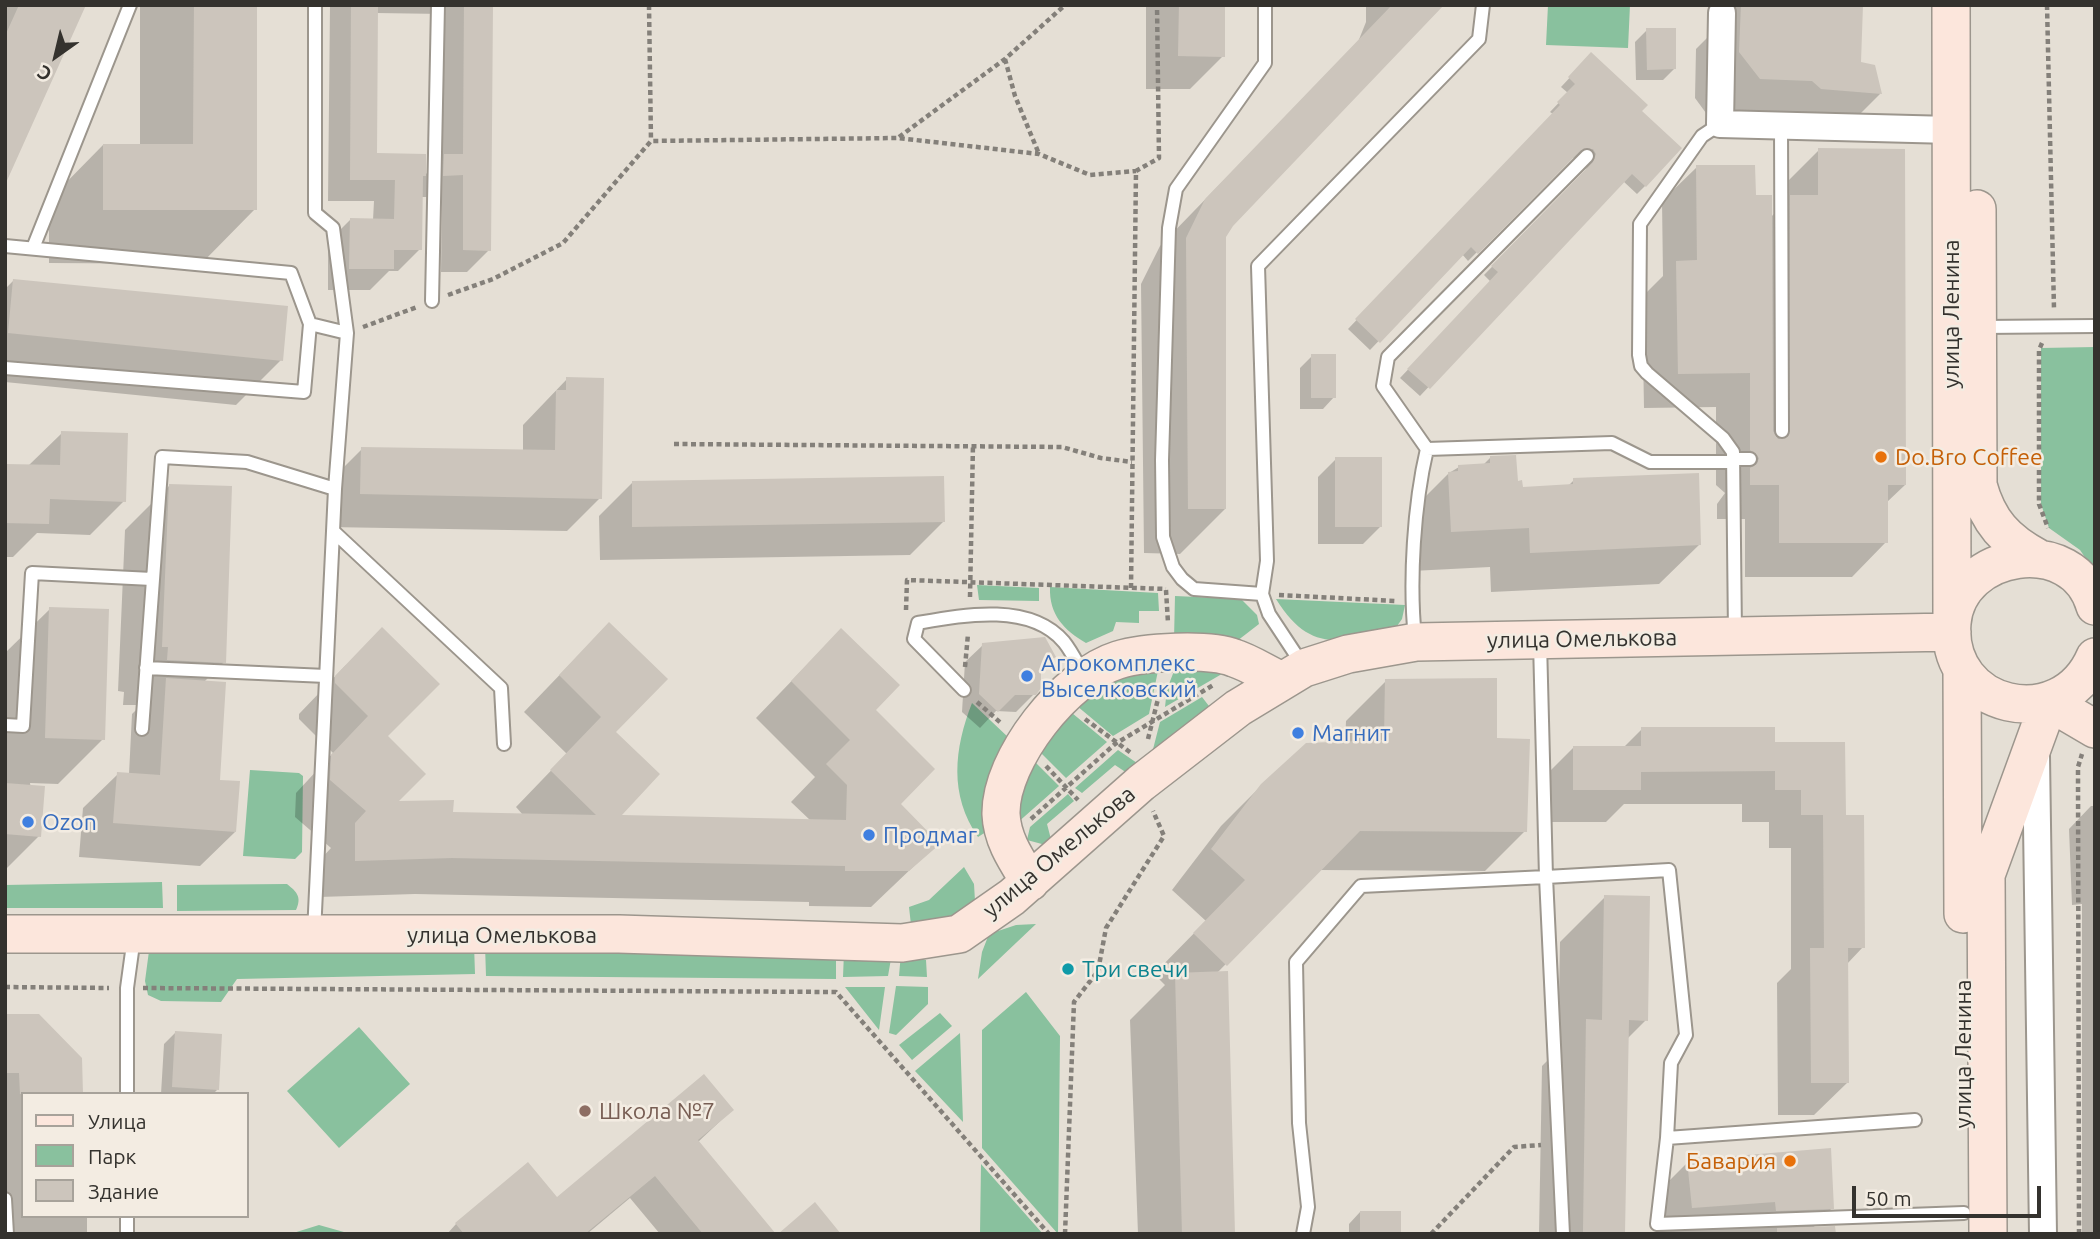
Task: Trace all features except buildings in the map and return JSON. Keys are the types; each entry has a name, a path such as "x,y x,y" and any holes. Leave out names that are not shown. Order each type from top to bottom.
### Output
{"street":[{"name":"улица Ленина","path":"1951,5 1952,627 1953,646 1962,669 1975,874 1972,1227"},
{"name":"улица Ленина","path":"1974,5 1978,485 1985,510 1997,528 2016,546 2048,547"},
{"path":"1722,13 1720,124 1951,130"},
{"path":"1952,627 1959,599 1972,580 1992,565 2048,547 2061,566 2080,581 2095,606"},
{"name":"улица Омелькова","path":"5,934 619,934 902,943 959,934 1030,882 1138,769 1293,675 1348,654 1416,642 1735,636 1952,627"},
{"path":"1030,882 1008,847 1001,814 1006,778 1032,733 1074,689 1116,660 1170,652 1233,657 1248,665 1293,675"},
{"path":"1962,669 1978,688 2000,701 2025,706 2049,702 2071,690 2088,672 2095,657"},
{"path":"2049,702 2093,728"},
{"path":"1975,874 2036,746 2049,702"},
{"path":"2036,746 2043,1234"}],"lane":[{"path":"33,248 130,5"},
{"path":"314,936 335,489 347,333 333,228 315,213 315,5"},
{"path":"432,301 438,5"},
{"path":"1262,594 1194,589 1173,567 1163,537 1169,228 1175,189 1265,63 1265,5"},
{"path":"1293,675 1282,638 1262,594 1267,561 1258,266 1479,39 1482,5"},
{"path":"1720,124 1702,136 1640,224 1639,355 1641,366 1647,373 1730,444 1734,460 1735,636"},
{"path":"1781,126 1782,430"},
{"path":"1416,642 1411,602 1417,488 1427,449 1383,386 1388,357 1587,156"},
{"path":"5,246 292,273 310,324 304,392 5,368"},
{"path":"310,324 347,333"},
{"path":"1978,327 2095,327"},
{"path":"1427,449 1612,443 1650,463 1750,459"},
{"path":"142,729 162,457 247,462 335,489"},
{"path":"333,531 501,688 503,744"},
{"path":"5,724 23,726 32,573 152,579"},
{"path":"964,690 914,639 918,624 969,614 1012,617 1046,627 1064,643 1074,689"},
{"path":"1540,640 1546,877 1563,1234"},
{"path":"146,668 326,676"},
{"path":"1303,1234 1308,1207 1299,1123 1296,962 1361,886 1669,870 1686,1035 1671,1063 1667,1138 1657,1229 1765,1219 1972,1227"},
{"path":"127,1092 127,988 135,935"},
{"path":"1667,1138 1915,1120"},
{"path":"5,1199 7,1234"},
{"path":"1765,1219 1765,1234"}],"path":[{"path":"347,333 493,279 563,243 651,141 649,5"},
{"path":"898,138 1005,59 1065,5"},
{"path":"651,141 898,138 1040,154 1090,175 1136,171 1159,158 1157,5"},
{"path":"2048,5 2054,315 2039,350 2039,504 2048,528 2048,547"},
{"path":"1005,59 1015,96 1040,154"},
{"path":"1131,588 1136,171"},
{"path":"674,444 973,444 1062,447 1101,458 1132,462"},
{"path":"964,690 971,580 973,444"},
{"path":"908,580 1194,589"},
{"path":"1262,594 1411,602"},
{"path":"1008,847 1028,822 1115,744 1248,665"},
{"path":"1065,1234 1074,1002 1098,971 1106,928 1164,836 1138,769 1115,744 1074,689"},
{"path":"2079,1234 2078,767 2093,728"},
{"path":"5,987 836,992 1049,1234"},
{"path":"1431,1234 1514,1147 1559,1145"}],"green space":[{"path":"1548,5 1630,5 1628,48 1546,45"},
{"path":"2095,347 2095,572 2080,550 2049,528 2041,504 2041,348"},
{"path":"977,585 1039,588 1039,601 979,600"},
{"path":"1050,587 1158,593 1159,611 1139,611 1139,623 1116,622 1113,631 1086,643 1059,621 1052,606"},
{"path":"1175,596 1241,599 1257,615 1259,624 1237,641 1174,639"},
{"path":"1276,599 1405,605 1402,619 1392,633 1340,640 1326,639 1300,628"},
{"path":"1159,666 1149,714 1113,736 1077,706 1103,683"},
{"path":"1176,666 1227,671 1165,707 1167,689"},
{"path":"1202,697 1212,710 1151,757 1160,722"},
{"path":"972,703 1009,738 989,830 978,837 962,805 957,772 961,737"},
{"path":"1072,713 1107,742 1066,778 1037,749"},
{"path":"1118,750 1137,763 1133,777 1115,765 1082,793 1075,788"},
{"path":"1030,757 1059,786 1016,824 1016,790"},
{"path":"250,770 299,773 303,776 302,852 295,859 243,856"},
{"path":"1068,794 1074,801 1047,824 1053,847 1027,840 1030,827"},
{"path":"964,867 974,884 975,901 946,918 911,925 909,907 929,900"},
{"path":"162,882 163,908 5,908 5,885"},
{"path":"287,884 298,895 296,910 177,911 177,885"},
{"path":"1036,924 978,979 982,952 989,934 1016,925"},
{"path":"474,944 475,974 237,979 221,1002 161,1001 148,995 145,981 149,951"},
{"path":"485,945 836,952 836,979 486,976"},
{"path":"844,952 892,953 888,976 843,977"},
{"path":"901,953 926,960 927,977 899,976"},
{"path":"896,986 928,987 928,1004 896,1035 889,1033"},
{"path":"845,987 885,987 879,1030"},
{"path":"1026,992 1060,1036 1058,1234 982,1148 982,1030"},
{"path":"940,1013 952,1026 912,1060 899,1045"},
{"path":"359,1027 410,1084 339,1148 287,1091"},
{"path":"960,1033 963,1122 915,1071"},
{"path":"981,1164 1043,1234 980,1234"},
{"path":"319,1225 351,1234 290,1234"}],"place":[{"name":"Do.Bro Coffee","path":"1881,457"},
{"name":"Агрокомплекс Выселковский","path":"1027,676"},
{"name":"Магнит","path":"1298,733"},
{"name":"Ozon","path":"28,822"},
{"name":"Продмаг","path":"869,835"},
{"name":"Три свечи","path":"1068,969"},
{"name":"Школа №7","path":"585,1111"},
{"name":"Бавария","path":"1790,1161"}]}
